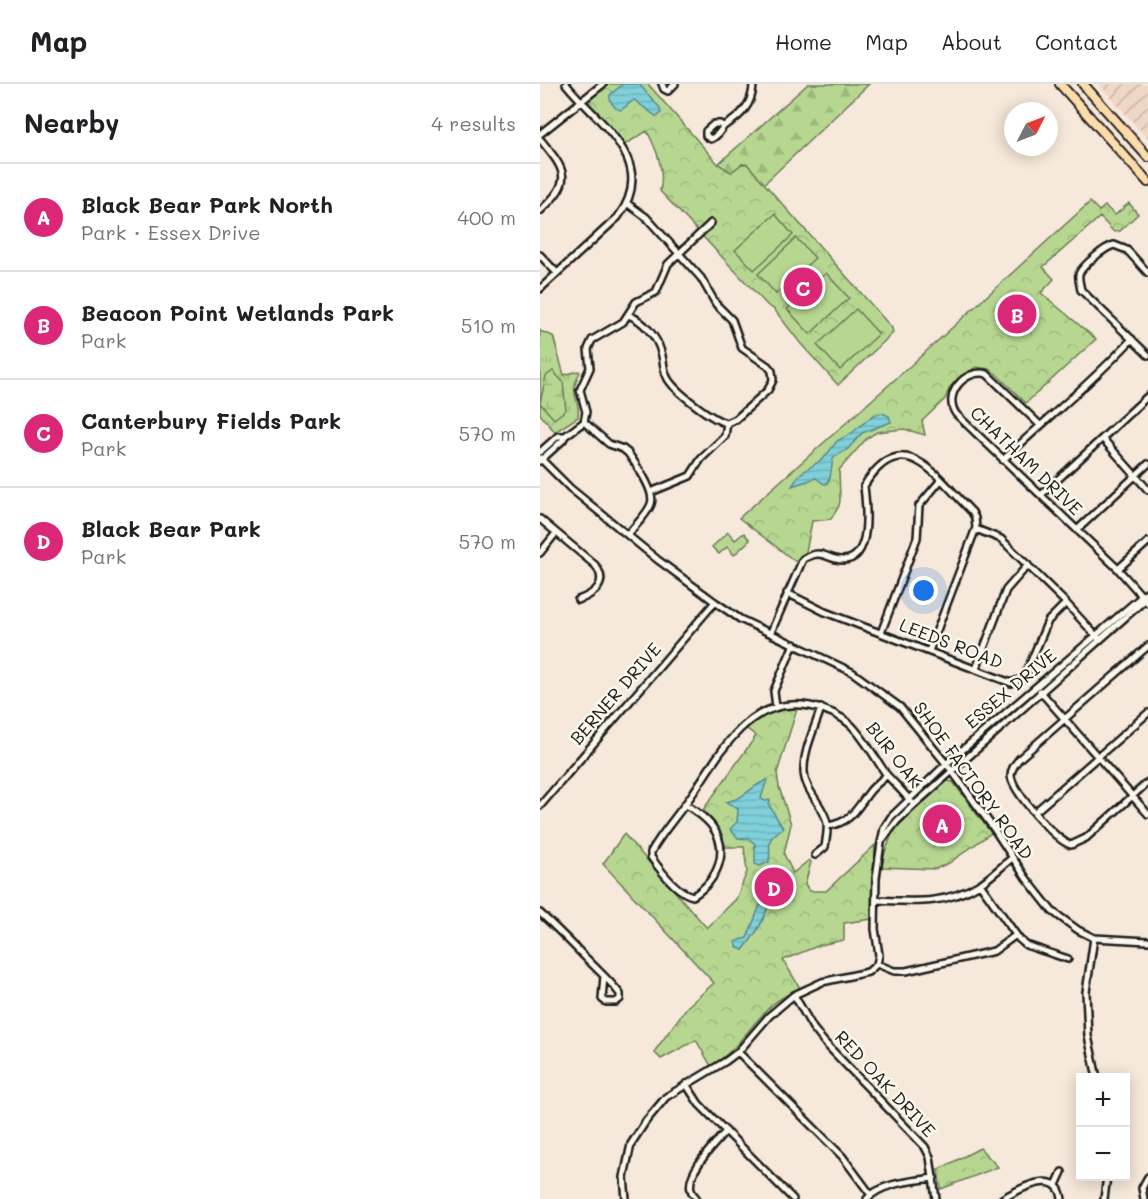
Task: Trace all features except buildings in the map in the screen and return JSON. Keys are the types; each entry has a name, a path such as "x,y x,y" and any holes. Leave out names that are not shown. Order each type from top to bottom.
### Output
{"highway":[{"path":"1060,84 1148,182"},
{"path":"1083,84 1148,157"}],"street":[{"path":"540,289 618,217 628,204 633,180 628,159 622,147 566,84"},
{"path":"540,211 557,195 563,179 559,162 540,137 603,84"},
{"path":"662,84 668,91 675,84"},
{"path":"723,127 732,122 745,108 752,95 753,84"},
{"path":"628,204 646,218 701,278 716,304 730,317 742,348 768,366 773,380 768,390 736,419 727,423 715,419 670,382 657,341 642,323 628,315"},
{"path":"540,460 565,436 584,422 586,412 580,390 590,368 589,346 594,338 623,322 636,302 656,292 668,264 711,224"},
{"path":"1148,273 1127,250 1114,244 1083,267 1079,281 1081,290 1148,355"},
{"path":"540,255 557,273"},
{"path":"1003,460 1109,364 1132,339"},
{"name":"CHATHAM DRIVE","path":"1040,425 987,374 980,372 970,374 953,390 952,409 1118,569 1146,599"},
{"path":"1041,495 1148,396"},
{"path":"584,422 609,444 628,453 651,492 652,501 649,508 628,535"},
{"path":"651,492 690,476 702,459 725,436 727,423"},
{"path":"540,452 558,436 565,436"},
{"path":"1103,439 1148,490"},
{"path":"771,632 803,559 821,553 843,560 852,558 859,552 868,517 864,486 880,465 891,457 912,458 972,512 976,529 929,651"},
{"name":"SHOE FACTORY ROAD","path":"540,460 570,488 715,602 740,618 852,672 900,706 952,771 1026,878 1052,911 1078,930 1094,938 1148,941"},
{"path":"1077,530 1148,464"},
{"path":"881,633 917,538 919,506 940,481"},
{"path":"540,519 601,572 598,589 588,597 578,600"},
{"path":"976,529 1001,539 1098,638"},
{"path":"540,553 556,533"},
{"path":"1118,569 1148,542"},
{"path":"976,669 1006,590 1028,565"},
{"name":"ESSEX DRIVE","path":"877,964 879,955 875,929 876,878 884,828 891,817 908,798 946,764 1146,599 1148,591"},
{"name":"LEEDS ROAD","path":"787,593 825,612 1011,683 1024,678 1048,621 1066,603"},
{"name":"BERNER DRIVE","path":"540,806 715,602"},
{"path":"776,707 774,691 794,644"},
{"path":"1148,646 1019,759 1011,773 1013,783 1035,812 1059,838 1071,844 1086,838 1148,783"},
{"path":"1039,689 1148,814"},
{"name":"ESSEX DRIVE","path":"881,843 897,821 1039,689"},
{"name":"BUR OAK","path":"685,804 711,825 720,849 718,870 693,896 682,892 651,857 654,848 685,804 741,728 756,715 776,707 804,705 822,708 851,725 887,775 914,805"},
{"path":"815,855 825,847 828,826 804,774 805,760 822,708"},
{"path":"1035,812 1148,713"},
{"path":"828,826 839,824 849,817 871,790 887,775"},
{"path":"876,900 921,903 939,901 980,884 1012,858"},
{"path":"980,884 1016,935 1026,945 1068,959"},
{"path":"540,912 604,976 620,994 620,999 616,1002 606,1002 602,999 604,976"},
{"path":"626,1199 624,1177 632,1144 657,1107 666,1097 738,1052 769,1016 794,995 835,978 868,972 877,964 886,969 906,971 994,951 1016,935"},
{"path":"1094,938 1086,992 1089,1036 1096,1073"},
{"name":"RED OAK DRIVE","path":"794,995 813,1028 825,1043 925,1147 930,1157 936,1199"},
{"path":"738,1052 842,1156 869,1197 906,1182 934,1178"},
{"path":"686,1084 699,1104 793,1199"},
{"path":"696,1199 691,1190 696,1168 726,1131"},
{"path":"1056,1185 1062,1172"},
{"path":"1144,1199 1142,1188 1148,1177"},
{"path":"1104,1199 1106,1181"},
{"path":"1002,1199 1042,1182 1052,1182 1056,1185 1060,1189 1062,1199"}],"shaded area":[{"path":"1099,84 1148,84 1148,139 1130,119"}],"green space":[{"path":"608,84 648,84 718,164 731,172 742,164 747,164 892,328 893,333 838,385 801,344 774,309 768,306 660,191 659,160 647,131 624,145 588,105 587,101"},
{"path":"808,84 869,84 764,184 747,164 742,164 731,173 718,164"},
{"path":"1090,202 1099,211 1105,206 1115,215 1129,203 1138,214 1120,231 1114,232 1100,217 1043,267 1054,279 1041,293 1096,339 1026,403 995,373 989,369 976,367 950,387 945,399 922,421 925,435 904,429 877,432 867,438 839,470 839,506 831,519 812,521 806,552 796,562 739,518 909,367"},
{"path":"775,214 793,235 754,270 735,250"},
{"path":"796,238 815,258 776,294 758,274"},
{"path":"826,273 849,298 810,334 787,309"},
{"path":"856,309 879,334 840,370 817,345"},
{"path":"540,331 553,336 564,375 580,372 574,392 578,405 578,417 555,432 540,414"},
{"path":"553,371 563,382 566,410 554,419 540,403 546,376"},
{"path":"728,532 735,540 744,533 750,540 734,555 727,547 719,554 712,547"},
{"path":"797,709 777,773 791,824 784,854 793,873 809,860 811,862 805,884 810,891 826,891 875,845 872,919 844,923 844,940 820,945 783,960 800,988 772,1005 728,1053 711,1066 696,1040 661,1059 654,1052 687,1007 714,983 603,864 624,834 707,928 736,899 747,872 744,847 725,847 717,827 703,810 756,736 746,728 768,713"},
{"path":"947,781 953,782 991,833 949,863 935,869 882,867 894,829"},
{"path":"980,1148 998,1167 941,1189 938,1170"}],"water":[{"path":"623,84 639,84 660,108 661,113 657,117 634,100 621,110 616,108 611,102 610,95"},
{"path":"882,413 889,416 891,422 862,433 848,449 836,456 833,459 830,478 826,484 816,478 792,486 800,474 824,458 837,441 852,433 872,416"},
{"path":"767,780 761,798 765,801 770,800 769,805 783,828 771,840 769,862 760,866 755,864 755,844 749,839 738,838 730,829 737,822 738,809 726,802 739,798"},
{"path":"767,887 771,887 769,904 762,921 743,950 738,948 735,942 747,938"}],"place":[{"name":"Canterbury Fields Park","path":"803,287"},
{"name":"Beacon Point Wetlands Park","path":"1017,314"},
{"name":"Black Bear Park North","path":"942,824"},
{"name":"Black Bear Park","path":"774,887"}]}
